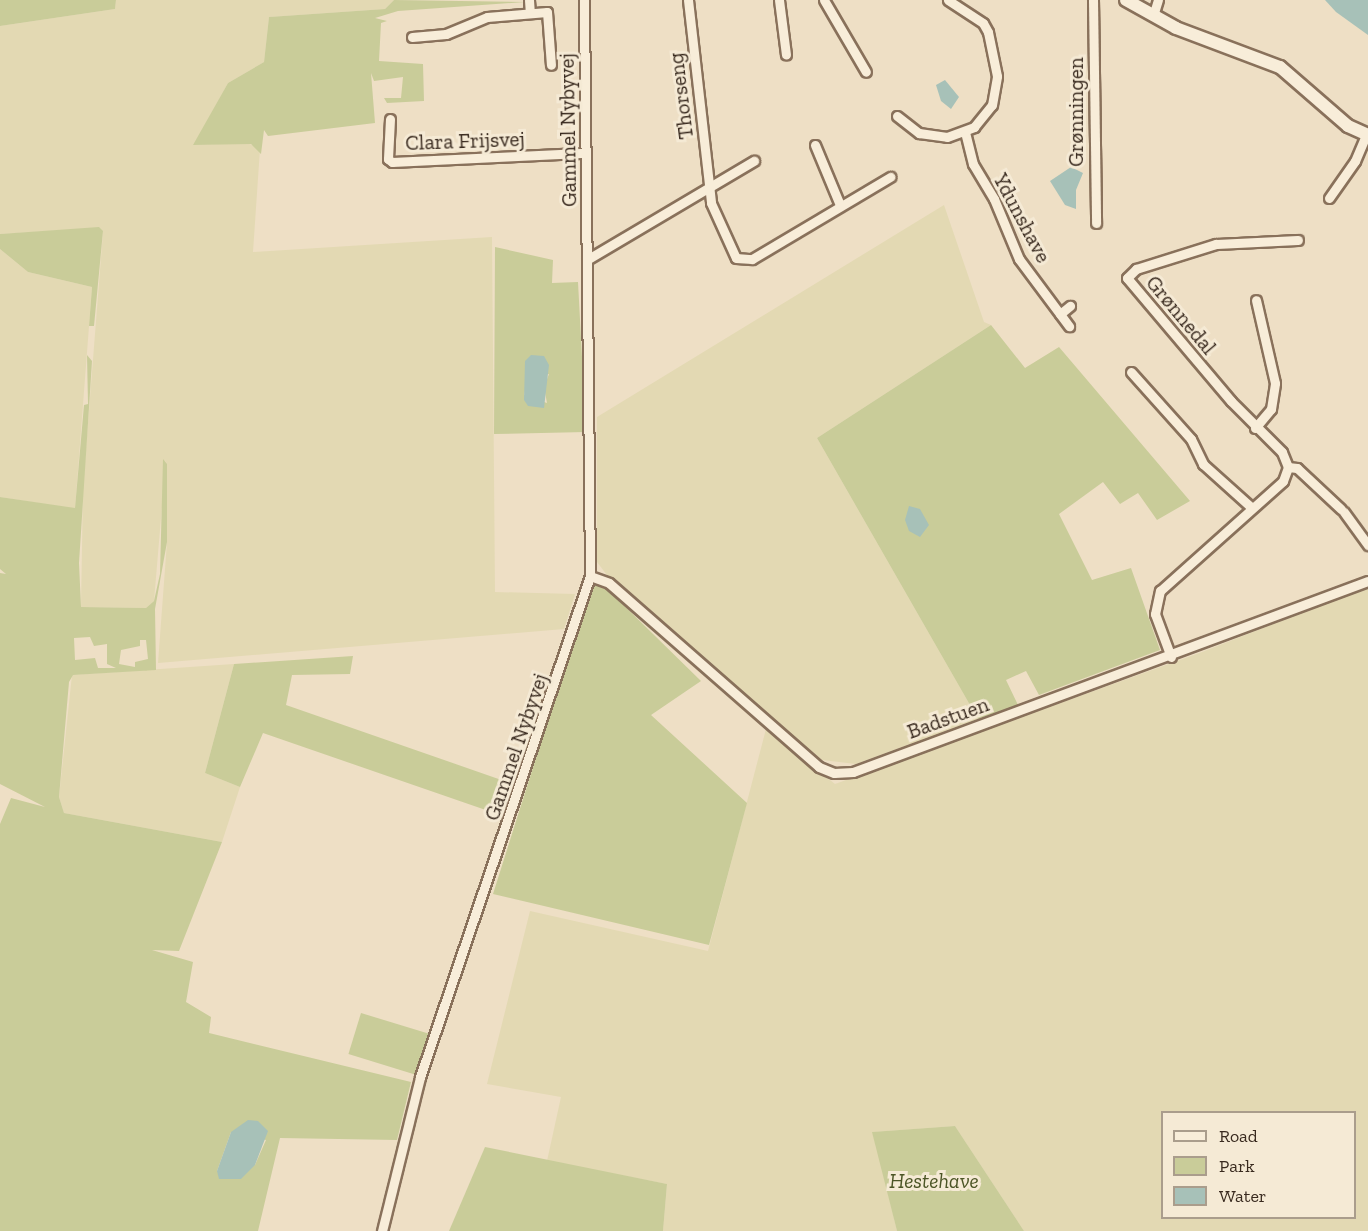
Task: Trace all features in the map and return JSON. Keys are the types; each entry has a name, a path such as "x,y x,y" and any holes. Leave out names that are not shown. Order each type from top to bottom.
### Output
{"street":[{"path":"529,0 530,13"},
{"name":"Gammel Nybyvej","path":"382,1231 420,1077 590,576 584,0"},
{"name":"Thorseng","path":"688,0 710,188 730,252 743,261 840,205"},
{"path":"779,0 786,55"},
{"path":"824,0 866,72"},
{"path":"897,116 928,136 965,132 987,113 995,95 997,76 983,23 948,0"},
{"name":"Grønningen","path":"1093,0 1096,223"},
{"path":"1126,0 1153,16 1272,63 1301,82 1348,126 1367,135 1355,161 1329,198"},
{"path":"1153,16 1158,0"},
{"path":"412,37 447,34 487,17 548,12 551,65"},
{"name":"Clara Frijsvej","path":"390,119 388,159 392,162 586,153"},
{"name":"Ydunshave","path":"965,132 974,164 994,199 1019,259 1069,326"},
{"path":"815,145 840,205 890,177"},
{"path":"588,259 754,161"},
{"name":"Grønnedal","path":"1298,240 1216,244 1136,269 1127,278 1255,428 1282,452 1288,466 1297,468 1342,511 1368,545"},
{"path":"1255,428 1271,409 1275,383 1256,300"},
{"path":"1060,314 1070,306"},
{"path":"1131,372 1191,439 1203,464 1252,508"},
{"path":"1171,657 1155,614 1160,591 1283,481 1288,466"},
{"name":"Badstuen","path":"590,576 609,583 819,767 834,773 853,772 1171,657 1368,581"}],"shaded area":[{"path":"116,0 394,0 385,9 269,17 264,62 228,83 194,145 248,143 260,149 253,252 492,237 495,592 575,594 564,629 158,663 167,542 166,459 154,601 146,608 81,607 83,487 103,232 99,228 0,234 0,26 115,9"},
{"path":"944,205 984,322 991,325 817,438 978,719 856,764 822,760 613,583 597,562 597,417"},
{"path":"0,249 28,272 92,287 75,509 0,497"},
{"path":"1368,587 1368,1231 1024,1231 955,1126 873,1132 897,1231 663,1231 667,1184 547,1161 561,1097 487,1084 530,911 708,951 766,729 835,784 1202,652"},
{"path":"234,664 205,773 240,787 222,842 64,813 59,797 72,675"}],"green space":[{"path":"0,0 116,0 115,9 0,26"},
{"path":"394,0 525,2 398,11 375,18 387,21 381,23 379,61 423,64 424,101 387,103 384,98 401,98 403,77 374,81 371,73 375,123 268,136 264,130 261,154 251,144 193,145 228,83 264,62 269,17 385,9"},
{"path":"99,227 103,231 94,326 89,326 92,287 28,272 0,249 0,234"},
{"path":"495,247 553,260 552,283 578,282 586,432 494,434","holes":["549,374 544,387 547,403 524,395 528,379"]},
{"path":"991,325 1025,368 1059,347 1190,501 1157,520 1138,493 1120,504 1103,482 1059,514 1092,580 1131,568 1160,650 1039,695 1026,671 1006,680 1018,705 978,719 817,438"},
{"path":"87,355 92,361 79,563 81,607 146,608 154,601 160,574 163,459 167,464 167,542 155,609 156,670 73,675 69,682 59,797 64,813 222,842 179,951 152,950 193,962 186,1002 211,1017 209,1033 411,1082 397,1140 280,1138 258,1231 0,1231 0,824 11,798 45,807 0,784 0,573 6,574 0,569 0,497 75,508 84,405 88,404","holes":["90,637 94,646 107,644 107,664 116,668 98,668 95,658 75,660 74,638","140,640 146,640 148,659 135,662 135,667 119,664 121,650 140,646","231,1132 266,1140 255,1165 217,1171"]},
{"path":"591,584 604,586 701,681 651,715 747,803 709,945 493,894"},
{"path":"353,656 350,674 292,675 286,705 516,785 506,817 263,733 240,787 205,773 234,664"},
{"path":"361,1013 430,1034 417,1075 348,1054"},
{"name":"Hestehave","path":"955,1126 1024,1231 897,1231 872,1132"},
{"path":"485,1147 667,1184 663,1231 449,1231"}],"water":[{"path":"1325,0 1368,0 1368,35 1336,12"},
{"path":"945,80 959,97 951,109 941,101 936,85"},
{"path":"1071,167 1083,173 1076,190 1076,209 1065,205 1050,181"},
{"path":"531,355 544,356 549,365 544,408 528,406 524,400 525,361"},
{"path":"909,506 920,509 929,525 920,537 909,531 905,520"},
{"path":"248,1120 258,1121 268,1131 255,1165 241,1179 219,1179 217,1171 231,1132"}]}
